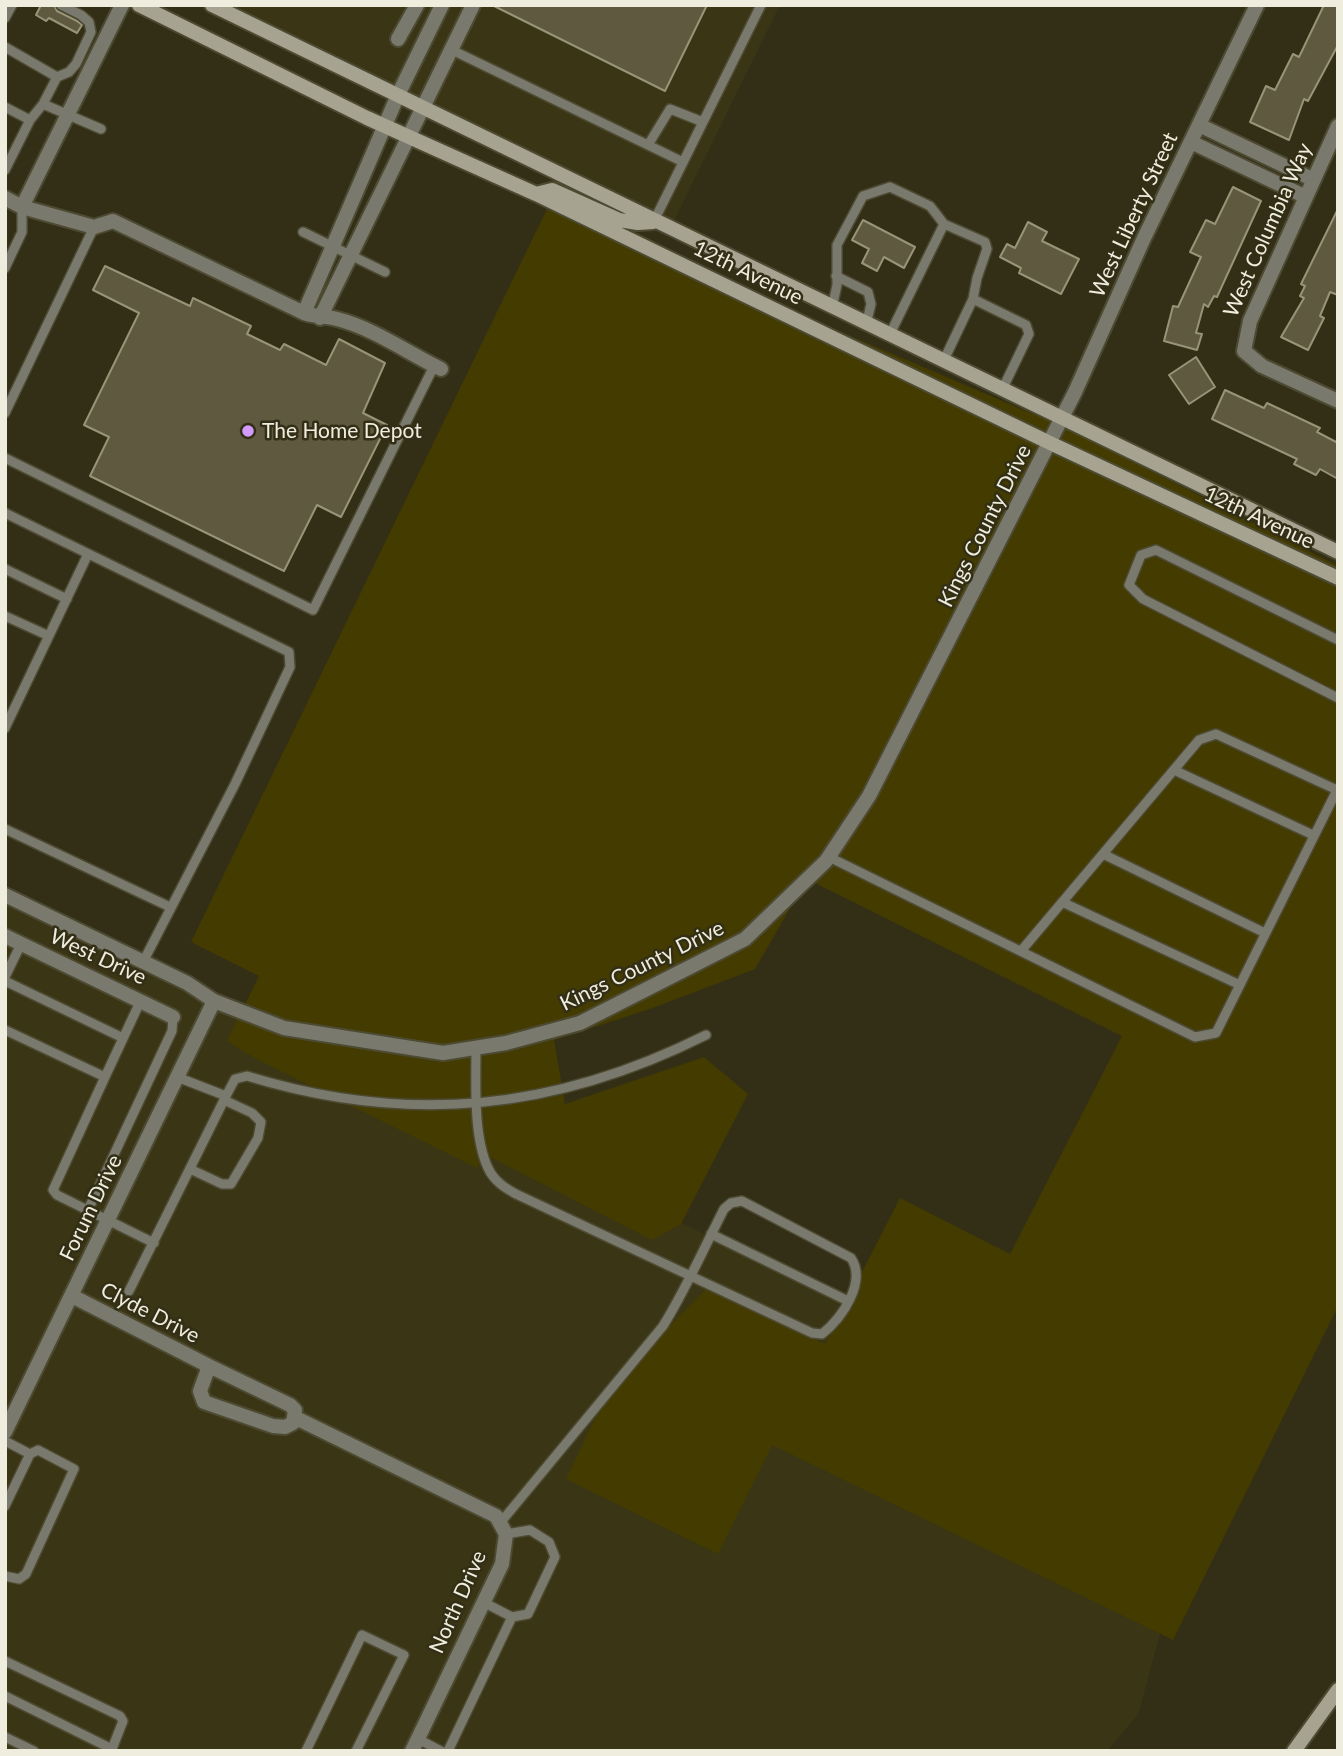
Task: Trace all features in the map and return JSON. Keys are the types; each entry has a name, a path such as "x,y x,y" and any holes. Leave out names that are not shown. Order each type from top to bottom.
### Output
{"main road":[{"name":"12th Avenue","path":"139,5 385,127 536,194 1050,443 1338,578"},
{"name":"12th Avenue","path":"212,5 1338,552"},
{"path":"536,194 552,190 619,220 654,222"},
{"path":"1294,1751 1338,1690"}],"street":[{"path":"22,207 122,5"},
{"path":"398,39 417,5"},
{"path":"304,313 398,95 442,5"},
{"path":"320,318 473,5"},
{"name":"West Liberty Street","path":"1050,443 1257,5"},
{"path":"1199,125 1312,179"},
{"name":"West Columbia Way","path":"1338,127 1304,196 1250,321 1244,351 1262,366 1338,401"},
{"path":"1191,142 1304,196"},
{"path":"5,198 22,207 94,227 113,221 304,313 320,318 335,318 438,368"},
{"name":"Kings County Drive","path":"5,895 187,983 214,1001 284,1028 443,1053 506,1044 580,1023 745,939 829,857 869,796 902,736 1050,443"},
{"name":"West Drive","path":"5,936 173,1017"},
{"name":"Forum Drive","path":"5,1432 214,1001"},
{"name":"Clyde Drive","path":"72,1296 290,1405 296,1418 285,1427 273,1426 204,1402 200,1391 209,1366"},
{"path":"296,1418 452,1492 496,1516 503,1528"},
{"name":"North Drive","path":"415,1745 502,1564 503,1528"}],"lane":[{"path":"5,19 12,5"},
{"path":"6,168 30,120 43,104 57,78 69,72 76,64 91,32 89,22 61,5"},
{"path":"654,222 761,5"},
{"path":"5,47 44,67 57,78"},
{"path":"452,50 683,162"},
{"path":"43,104 101,129"},
{"path":"5,107 30,120"},
{"path":"648,145 666,110 703,122"},
{"path":"832,308 837,245 863,196 890,187 930,206 944,224 985,243 988,249 977,278 973,299 943,362"},
{"path":"5,268 9,250 22,232 22,207"},
{"path":"889,336 944,224"},
{"path":"5,413 94,227"},
{"path":"303,233 385,272"},
{"path":"836,276 868,292 871,304 866,325"},
{"path":"973,299 1026,325 1028,334 1002,390"},
{"path":"5,458 313,610 438,368"},
{"path":"5,513 289,652 290,667 143,962"},
{"path":"1338,640 1156,550 1141,555 1129,585 1143,599 1338,698"},
{"path":"5,728 88,554"},
{"path":"5,569 67,599"},
{"path":"5,616 49,636"},
{"path":"829,857 1195,1037 1216,1033 1337,789 1216,734 1199,740 1021,951"},
{"path":"1174,770 1313,835"},
{"path":"5,829 170,908"},
{"path":"1103,854 1265,933"},
{"path":"1062,902 1240,985"},
{"path":"21,944 5,979 123,1038"},
{"path":"141,1000 53,1189 57,1195 154,1242"},
{"path":"88,1210 173,1031 173,1017"},
{"path":"5,1030 105,1077"},
{"path":"129,1292 236,1079 247,1076 325,1096 384,1104 477,1103 544,1095 615,1075 706,1034"},
{"path":"476,1048 477,1103 483,1151 488,1170 500,1184 688,1277 812,1333 822,1334 833,1325 848,1301 857,1280 858,1268 851,1258 742,1202 731,1203 724,1209 688,1277 663,1326 503,1528"},
{"path":"177,1077 225,1098 252,1113 261,1122 258,1138 231,1184 222,1184 190,1169"},
{"path":"711,1234 848,1301"},
{"path":"5,1441 30,1454"},
{"path":"5,1506 30,1454 38,1450 72,1466 74,1474 26,1574 19,1579 5,1576"},
{"path":"483,1602 512,1617 528,1614 555,1557 549,1542 530,1530 503,1528"},
{"path":"448,1751 512,1617"},
{"path":"306,1751 362,1635 404,1655 356,1751"},
{"path":"5,1661 122,1717 112,1750 5,1696"},
{"path":"5,1737 34,1751"},
{"path":"415,1745 441,1751"}],"shaded area":[{"path":"212,5 780,5 670,229"},
{"path":"548,207 1066,428 1338,566 1338,1306 1173,1640 772,1445 718,1554 566,1479 610,1387 707,1288 825,1344 900,1198 1010,1254 1122,1036 807,879 755,969 650,1009 554,1040 565,1104 704,1057 748,1094 681,1224 652,1240 484,1154 477,1168 256,1059 227,1041 259,976 191,942"},
{"path":"5,895 1203,1476 1138,1715 1107,1751 5,1751"}],"building":[{"path":"41,5 54,5 57,11 82,25 77,33 49,18 46,21 36,15"},
{"path":"492,5 707,5 665,91"},
{"path":"1324,5 1338,5 1338,45 1308,101 1304,99 1289,140 1250,122 1266,86 1275,90 1293,54 1299,57"},
{"path":"1233,187 1261,201 1217,297 1214,296 1208,307 1204,304 1196,333 1202,334 1197,350 1164,341 1173,306 1178,307 1201,257 1190,252 1206,220 1215,224"},
{"path":"1338,209 1338,295 1330,292 1320,316 1324,318 1308,350 1281,337 1304,298 1300,296 1305,286 1301,284"},
{"path":"863,220 915,247 904,268 884,257 877,271 862,263 869,249 852,240"},
{"path":"1028,222 1047,232 1042,241 1079,259 1061,294 1019,273 1021,268 1000,257 1007,244 1015,248"},
{"name":"The Home Depot","path":"105,266 190,306 193,298 251,326 247,334 280,350 284,344 326,365 339,339 385,363 363,413 387,425 341,517 317,505 284,571 90,476 109,437 84,425 139,313 93,290"},
{"path":"1196,357 1215,387 1189,404 1169,375"},
{"path":"1225,390 1264,408 1267,403 1320,428 1317,432 1338,443 1338,479 1320,469 1316,475 1294,464 1297,459 1212,419"}],"place":[{"name":"The Home Depot","path":"248,431"}]}
